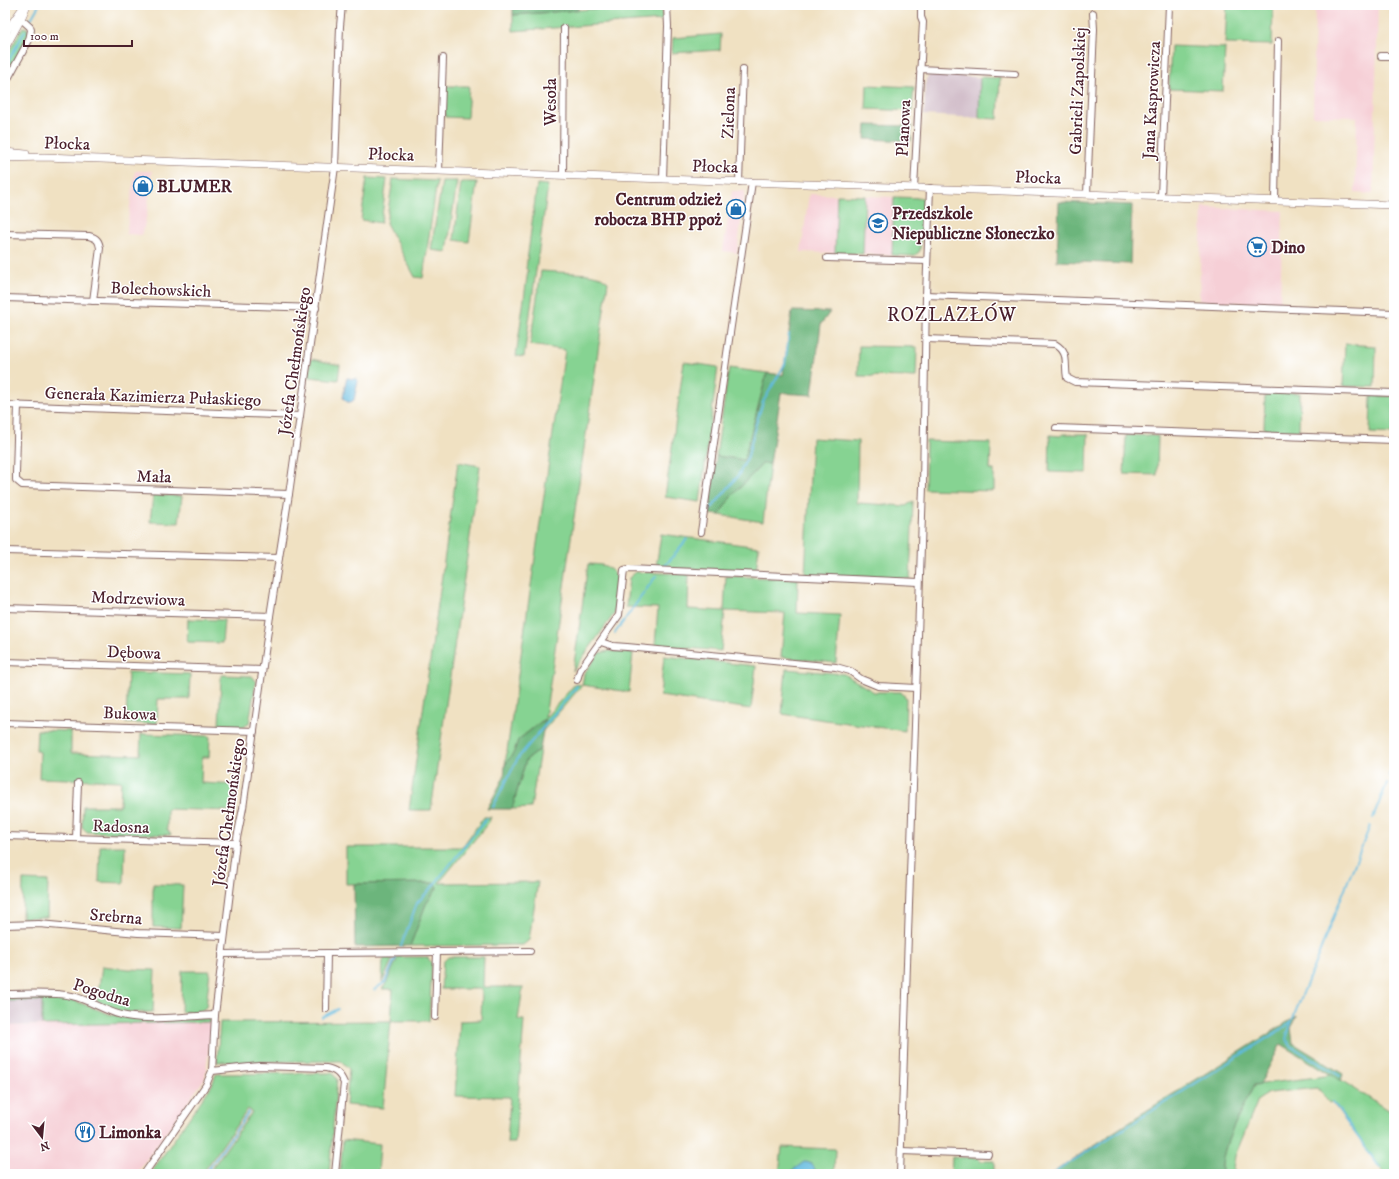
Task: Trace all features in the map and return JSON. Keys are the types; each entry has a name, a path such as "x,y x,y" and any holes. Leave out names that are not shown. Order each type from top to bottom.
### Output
{"street":[{"path":"5,48 27,5"},
{"path":"5,33 22,9 27,5"},
{"name":"Józefa Chełmońskiego","path":"212,1071 215,1015 236,843 243,808 262,670 289,494 335,167 342,5"},
{"path":"663,179 668,26 667,5"},
{"name":"Planowa","path":"914,188 923,22 921,17 922,5"},
{"name":"Jana Kasprowicza","path":"1161,196 1169,5"},
{"name":"Gabrieli Zapolskiej","path":"1087,194 1094,29 1093,13"},
{"path":"5,84 31,34 30,27 21,19"},
{"name":"Wesoła","path":"563,175 564,28"},
{"path":"1275,200 1278,41"},
{"path":"1381,56 1394,56"},
{"path":"439,171 443,58"},
{"name":"Zielona","path":"739,182 743,69"},
{"path":"920,69 1015,74"},
{"name":"Płocka","path":"5,152 22,153 34,156"},
{"name":"Płocka","path":"5,158 34,156 1394,205"},
{"path":"702,532 752,182"},
{"path":"900,1174 916,688 930,188"},
{"path":"5,234 89,236 95,238 100,243 100,248 94,301"},
{"path":"827,258 927,262"},
{"path":"926,295 1394,313"},
{"name":"Bolechowskich","path":"5,298 316,308"},
{"path":"926,339 1055,344 1062,348 1066,356 1067,378 1075,382 1394,392"},
{"name":"Generała Kazimierza Pułaskiego","path":"5,405 300,416"},
{"name":"Mała","path":"18,405 16,473 18,482 25,486 289,494"},
{"path":"1056,428 1394,440"},
{"path":"5,550 279,558"},
{"path":"577,680 580,670 619,615 624,570 629,569 919,582"},
{"name":"Modrzewiowa","path":"5,608 270,616"},
{"path":"601,642 613,646 836,667 850,670 861,679 878,686 916,688"},
{"name":"Dębowa","path":"5,662 262,670"},
{"name":"Bukowa","path":"5,723 254,731"},
{"path":"76,838 78,783"},
{"name":"Radosna","path":"5,836 236,843"},
{"name":"Srebrna","path":"5,924 39,924 138,933 224,936"},
{"path":"435,1017 437,951"},
{"path":"222,954 530,951"},
{"path":"326,1009 327,953"},
{"name":"Pogodna","path":"5,994 73,996 117,1014 127,1016 156,1018 215,1015"},
{"path":"144,1174 206,1085 212,1071 260,1066 326,1068 335,1070 341,1075 344,1083 335,1174"},
{"path":"900,1151 988,1154"}],"shaded area":[{"path":"1315,5 1378,5 1373,194 1355,193 1357,117 1313,116"},
{"path":"930,75 980,77 979,118 924,115 926,79"},
{"path":"135,171 152,171 147,214 142,235 126,234"},
{"path":"732,191 745,191 737,253 723,251"},
{"path":"809,194 837,195 835,253 801,252"},
{"name":"Przedszkole Niepubliczne Słoneczko","path":"865,196 894,197 892,255 863,254"},
{"path":"1202,207 1283,211 1280,304 1199,301"},
{"path":"5,1001 42,1001 42,1025 5,1026"},
{"path":"212,1022 205,1078 136,1174 5,1174 5,1026"}],"green space":[{"path":"513,5 578,5 578,10 513,15"},
{"path":"644,5 662,5 662,20 513,31 513,15"},
{"path":"1227,5 1273,5 1272,45 1225,44"},
{"path":"23,27 27,28 30,34 5,76 5,58"},
{"path":"721,34 720,50 672,53 673,38"},
{"path":"1171,46 1225,48 1223,91 1169,89"},
{"path":"980,77 1000,78 998,119 979,118"},
{"path":"867,85 914,87 912,111 866,109"},
{"path":"446,86 469,86 467,118 445,117"},
{"path":"866,125 912,126 911,141 865,139"},
{"path":"367,178 387,179 381,223 361,220"},
{"path":"393,179 437,181 423,278 415,277 386,223"},
{"path":"442,181 457,181 447,252 431,250"},
{"path":"461,182 477,182 469,242 454,240"},
{"path":"537,184 548,185 524,357 516,356 528,270 526,269"},
{"path":"837,195 865,196 863,254 835,253"},
{"path":"894,197 923,198 920,251 914,256 892,255"},
{"path":"1059,202 1132,205 1130,264 1057,261"},
{"path":"541,271 589,274 601,277 608,282 545,718 575,684 582,685 543,731 544,719 518,740 514,752 505,765 565,350 530,345"},
{"path":"792,311 830,312 821,324 812,395 781,393 770,464 763,463 731,497 719,515 709,514 716,456 744,460 767,373 783,375"},
{"path":"1345,344 1376,346 1375,387 1343,386"},
{"path":"859,346 917,347 916,377 858,376"},
{"path":"311,359 340,365 338,380 309,377"},
{"path":"684,362 718,367 700,502 665,497"},
{"path":"729,368 767,373 744,460 716,456"},
{"path":"1265,392 1300,393 1299,431 1264,429"},
{"path":"1371,396 1394,396 1394,434 1370,433"},
{"path":"1063,434 1088,434 1087,473 1049,472 1050,435 1060,436"},
{"path":"1126,435 1158,436 1157,475 1124,474"},
{"path":"812,438 858,441 857,503 906,506 913,501 910,579 805,574"},
{"path":"926,441 991,443 990,470 994,470 994,491 925,489"},
{"path":"458,462 480,466 431,810 409,810"},
{"path":"763,463 770,464 763,522 719,515 731,497"},
{"path":"153,495 182,496 179,523 150,522"},
{"path":"661,534 759,547 756,571 656,568"},
{"path":"588,564 605,566 618,578 614,614 573,671"},
{"path":"636,572 689,574 688,609 724,611 726,576 798,579 797,613 840,615 836,663 781,657 785,613 725,611 721,651 655,645 658,608 626,607 629,578"},
{"path":"188,619 224,620 222,643 187,642"},
{"path":"609,651 633,653 629,692 582,685 584,674 599,653"},
{"path":"664,656 756,666 751,709 660,696"},
{"path":"786,669 844,674 874,692 901,692 906,698 905,731 782,714"},
{"path":"128,672 190,674 189,699 158,699 157,724 126,723"},
{"path":"221,675 252,676 256,681 249,723 244,727 219,726"},
{"path":"545,719 540,749 526,760 512,809 487,809 504,777 505,765 514,752 518,740"},
{"path":"37,730 71,731 71,753 140,755 141,734 210,736 209,757 202,757 201,783 238,785 233,811 167,809 167,829 171,835 87,832 82,827 83,806 120,806 121,781 39,778 40,752 36,751"},
{"path":"540,749 531,808 512,809 526,760"},
{"path":"484,817 491,817 489,822 439,883 538,882 529,940 523,945 410,946 426,904 437,888 435,883 346,884 346,847 462,847"},
{"path":"100,846 125,846 124,883 99,882"},
{"path":"23,880 48,881 47,917 22,918"},
{"path":"435,883 437,888 426,904 410,946 355,947 354,884"},
{"path":"153,884 183,885 181,928 153,927"},
{"path":"398,957 427,957 432,963 429,1021 391,1021 393,989 382,989 386,984"},
{"path":"448,957 484,957 483,987 523,987 518,1020 524,1020 515,1143 507,1143 510,1097 455,1096 460,1021 481,1020 482,989 441,989 443,962"},
{"path":"383,958 393,958 382,982"},
{"path":"102,966 155,970 153,1012 123,1013 97,1001"},
{"path":"182,971 210,971 206,1007 200,1012 181,1012"},
{"path":"5,997 59,997 70,999 109,1014 126,1018 206,1018 210,1019 212,1022 42,1025 42,1001 5,1001"},
{"path":"1297,1016 1291,1028 1293,1043 1343,1074 1341,1081 1281,1044 1260,1084 1254,1085 1233,1129 1224,1152 1222,1174 1051,1174 1138,1116"},
{"path":"391,1021 383,1108 346,1105 349,1069 341,1061 217,1062 220,1022"},
{"path":"332,1073 337,1079 329,1174 208,1174 252,1112 248,1109 202,1174 150,1174 212,1085 216,1074"},
{"path":"1333,1075 1394,1114 1394,1174 1385,1174 1332,1102 1329,1103 1318,1088 1269,1093 1258,1100 1235,1156 1233,1174 1222,1174 1224,1152 1238,1117 1254,1085"},
{"path":"343,1140 380,1144 378,1174 340,1174"},
{"path":"782,1147 835,1149 834,1174 779,1174"},
{"path":"952,1157 979,1158 981,1161 994,1161 994,1174 951,1174"}],"water":[{"path":"347,378 357,379 358,381 354,400 351,402 347,402 343,398"},
{"path":"804,1162 813,1165 816,1174 792,1174 793,1170"}],"waterway":[{"path":"31,19 39,5"},
{"path":"5,67 25,31"},
{"path":"711,509 738,476 748,456 763,402 785,364 789,334"},
{"path":"665,566 687,539"},
{"path":"615,633 656,576"},
{"path":"493,807 518,758 577,686"},
{"path":"1389,776 1394,765"},
{"path":"1373,818 1387,783"},
{"path":"401,946 417,903 433,886 487,818"},
{"path":"1340,1076 1291,1046 1286,1039 1291,1023 1370,826"},
{"path":"374,990 385,982 396,957"},
{"path":"322,1017 338,1009"},
{"path":"1052,1174 1291,1023"},
{"path":"1333,1102 1380,1168"},
{"path":"205,1174 249,1112"}],"place":[{"name":"BLUMER","path":"143,186"},
{"name":"Centrum odzież robocza BHP ppoż","path":"736,209"},
{"name":"Przedszkole Niepubliczne Słoneczko","path":"878,223"},
{"name":"Dino","path":"1257,247"},
{"name":"Limonka","path":"85,1132"}],"district":[{"name":"ROZLAZŁÓW","path":"952,314"}]}
